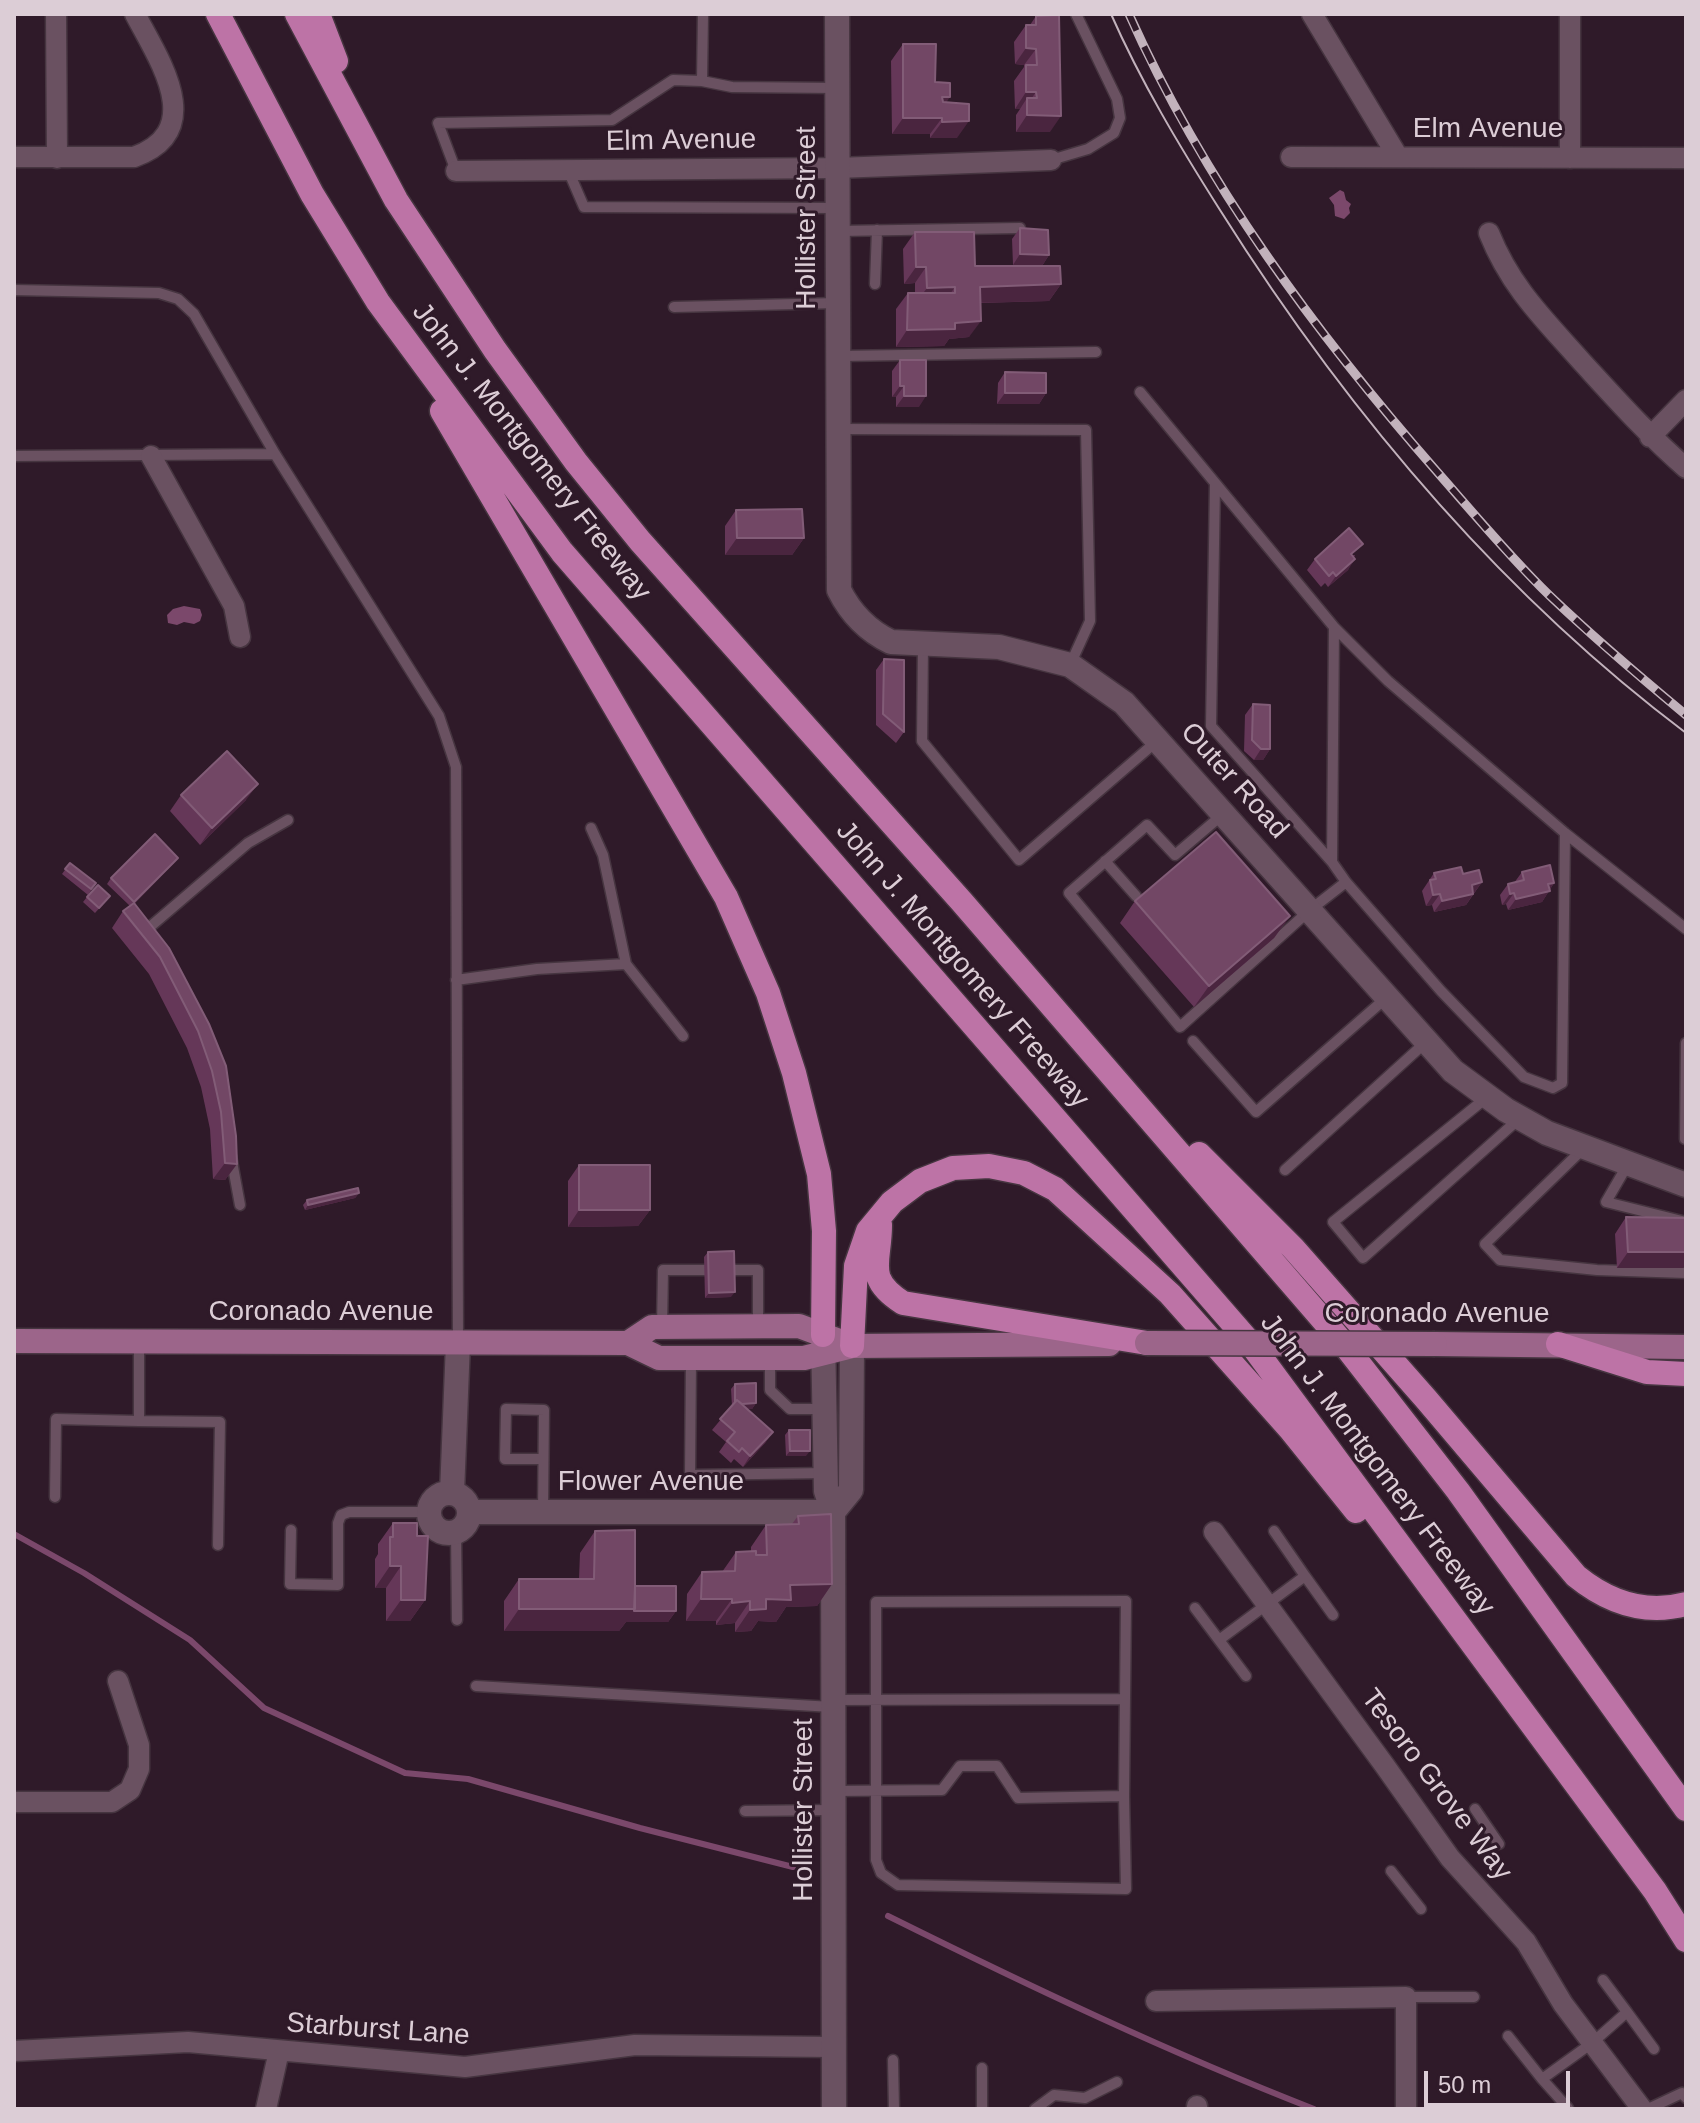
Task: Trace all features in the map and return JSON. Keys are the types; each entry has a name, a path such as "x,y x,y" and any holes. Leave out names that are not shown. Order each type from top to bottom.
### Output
{"highway":[{"name":"John J. Montgomery Freeway","path":"218,14 312,194 378,302 562,552 1251,1344 1655,1891 1686,1940"},
{"path":"297,14 356,128"},
{"path":"318,14 331,44 356,128"},
{"name":"John J. Montgomery Freeway","path":"356,128 396,200 495,350 576,462 640,541 1053,1008 1343,1343 1458,1491 1686,1809"},
{"path":"378,302 740,925 794,1073 819,1174 824,1231 824,1344"},
{"path":"1053,1008 1293,1248 1576,1576 1598,1592 1623,1603 1659,1608 1686,1604"},
{"path":"852,1346 856,1266 868,1231 898,1196 936,1174 971,1166 998,1167 1024,1173 1055,1189 1170,1294 1290,1429 1493,1671"},
{"path":"880,1216 877,1271 880,1284 903,1303 1147,1343"},
{"path":"1558,1344 1647,1372 1686,1374"}],"main road":[{"name":"Coronado Avenue","path":"628,1343 652,1327 799,1326 824,1344 852,1346 1147,1343 1686,1347"},
{"name":"Coronado Avenue","path":"14,1341 628,1343 659,1358 804,1358 824,1344"}],"street":[{"path":"56,14 57,158"},
{"path":"14,157 134,157 152,150 166,135 174,106 166,74 135,14"},
{"name":"Hollister Street","path":"837,14 838,426"},
{"path":"1312,14 1398,157"},
{"path":"1570,14 1570,158"},
{"name":"Elm Avenue","path":"1291,157 1686,158"},
{"name":"Elm Avenue","path":"456,171 837,168 1051,160"},
{"path":"1489,233 1502,265 1528,302 1650,437 1686,468"},
{"path":"1650,437 1686,400"},
{"name":"Outer Road","path":"838,426 839,590 847,606 876,635 891,642 999,647 1070,665 1124,703 1453,1071 1488,1097 1547,1133 1686,1185"},
{"path":"151,456 234,606 240,637"},
{"path":"458,1343 459,1512 443,1532 430,1519 429,1512 439,1495 459,1512"},
{"name":"Hollister Street","path":"824,1344 826,1491 833,1512 834,2109"},
{"name":"Hollister Street","path":"833,1512 851,1490 852,1346"},
{"name":"Flower Avenue","path":"459,1512 833,1512"},
{"name":"Tesoro Grove Way","path":"1214,1532 1450,1858 1526,1942 1548,1982 1642,2109"},
{"path":"14,1802 112,1802 130,1790 139,1769 139,1745 118,1681"},
{"path":"1156,2001 1406,1997 1406,2109"},
{"name":"Starburst Lane","path":"14,2051 188,2042 465,2067 635,2045 834,2047"},
{"path":"266,2109 279,2051"}],"lane":[{"path":"702,81 703,14"},
{"path":"1051,160 1088,149 1114,133 1120,118 1117,99 1076,14"},
{"path":"456,171 438,123 612,120 673,80 702,81 732,87 837,88"},
{"path":"568,170 584,207 837,220 877,230 1020,228"},
{"path":"875,284 877,230"},
{"path":"14,290 159,293 178,299 194,314 275,454 439,716 456,767 458,1343"},
{"path":"674,307 837,303"},
{"path":"838,356 1096,352"},
{"path":"1140,392 1334,627 1388,681 1565,833 1686,929"},
{"path":"838,426 1086,430 1090,621 1070,665"},
{"path":"14,456 275,454"},
{"path":"1215,484 1211,726 1441,991 1524,1077 1553,1088 1562,1083 1565,833"},
{"path":"1332,862 1334,627"},
{"path":"923,644 922,741 1019,860 1157,741"},
{"path":"1223,814 1175,855 1147,825 1069,893 1180,1027 1310,910 1346,882"},
{"path":"150,941 144,932 248,843 288,820"},
{"path":"591,828 603,855 626,964 683,1036"},
{"path":"1105,861 1136,896"},
{"path":"456,980 537,969 626,964"},
{"path":"1193,1041 1256,1112 1387,997"},
{"path":"1285,1170 1427,1041"},
{"path":"1685,1139 1686,1043"},
{"path":"1488,1097 1333,1222 1363,1258 1520,1118"},
{"path":"230,1146 240,1205"},
{"path":"1585,1147 1485,1244 1500,1260 1597,1270 1686,1273"},
{"path":"1628,1164 1606,1202 1686,1222"},
{"path":"662,1327 663,1270 758,1270 758,1327"},
{"path":"139,1342 139,1421"},
{"path":"691,1358 690,1475 826,1473"},
{"path":"770,1358 770,1390 790,1409 825,1409"},
{"path":"543,1459 505,1459 506,1409 544,1410 543,1512"},
{"path":"55,1497 56,1419 220,1422 218,1545"},
{"path":"291,1530 290,1584 338,1585 338,1523 341,1515 349,1512 429,1512"},
{"path":"457,1620 459,1512"},
{"path":"1274,1531 1333,1615"},
{"path":"1219,1640 1305,1576"},
{"path":"1126,1601 1124,1699 1126,1889 898,1885 881,1873 876,1860 876,1602 1126,1601"},
{"path":"1195,1608 1246,1676"},
{"path":"476,1686 834,1703 874,1700 1124,1699"},
{"path":"745,1811 834,1801 875,1790 942,1790 960,1766 997,1766 1018,1798 1124,1796"},
{"path":"1475,1809 1499,1844"},
{"path":"1391,1871 1421,1909"},
{"path":"1603,1980 1654,2049"},
{"path":"1406,1997 1474,1997"},
{"path":"1542,2079 1592,2043 1627,2012"},
{"path":"1508,2036 1568,2108"},
{"path":"893,2060 894,2109"},
{"path":"982,2068 982,2109"},
{"path":"1035,2109 1054,2095 1085,2104 1117,2082"},
{"path":"1648,2109 1682,2093 1686,2098"}],"shaded area":[{"path":"1340,190 1351,204 1350,213 1344,219 1335,216 1334,205 1329,198"},
{"path":"184,606 200,609 200,621 194,624 168,623 167,615 173,609"}],"building":[{"path":"1059,15 1061,116 1027,115 1027,98 1037,98 1036,92 1026,92 1026,65 1037,65 1036,49 1026,48 1026,25 1036,25 1036,16"},
{"path":"903,44 936,44 935,82 950,83 950,97 942,97 943,102 969,104 969,121 903,118"},
{"path":"1020,228 1048,230 1049,255 1020,254"},
{"path":"915,232 974,232 975,266 1060,266 1061,284 980,287 981,321 955,323 955,329 907,330 908,293 955,293 955,287 927,288 926,267 916,267"},
{"path":"900,360 926,360 926,396 904,396 904,386 900,386"},
{"path":"1005,372 1046,373 1046,393 1005,393"},
{"path":"802,509 804,538 737,538 736,510"},
{"path":"1349,528 1363,544 1351,554 1355,559 1336,576 1333,572 1329,576 1315,559"},
{"path":"884,659 904,660 904,732 883,714"},
{"path":"1253,704 1270,705 1270,749 1261,749 1252,740"},
{"path":"227,751 258,784 212,828 181,795"},
{"path":"1216,832 1290,916 1209,986 1135,901"},
{"path":"155,834 178,858 134,902 111,878"},
{"path":"70,863 96,883 91,889 65,869"},
{"path":"1550,865 1554,883 1548,884 1550,891 1516,899 1514,893 1510,894 1508,884 1524,880 1522,872"},
{"path":"1461,867 1463,874 1479,870 1482,882 1472,885 1473,894 1442,901 1440,894 1433,895 1430,880 1436,879 1434,873"},
{"path":"98,885 110,896 99,908 87,897"},
{"path":"134,903 169,948 209,1024 226,1066 237,1164 225,1163 221,1112 212,1071 198,1031 160,957 123,911"},
{"path":"579,1165 650,1165 650,1210 579,1210"},
{"path":"358,1188 359,1193 308,1205 307,1200"},
{"path":"1626,1217 1686,1218 1686,1252 1628,1252"},
{"path":"734,1251 735,1292 709,1293 708,1252"},
{"path":"756,1383 756,1403 735,1402 735,1384"},
{"path":"737,1400 773,1432 750,1456 742,1448 739,1452 727,1441 735,1432 720,1419"},
{"path":"789,1430 810,1430 810,1451 790,1451"},
{"path":"831,1514 832,1584 790,1585 791,1600 766,1599 766,1609 750,1610 750,1601 732,1603 732,1599 701,1599 702,1572 735,1571 736,1552 756,1551 756,1555 767,1555 766,1525 799,1524 798,1516"},
{"path":"393,1523 417,1523 417,1536 428,1536 425,1600 401,1600 401,1566 390,1566"},
{"path":"635,1530 635,1609 519,1609 519,1579 594,1579 595,1531"},
{"path":"635,1586 676,1586 676,1611 634,1611"}],"waterway":[{"path":"14,1534 84,1573 190,1640 264,1708 405,1773 468,1779 793,1867"},
{"path":"888,1916 1098,2017 1314,2109"}],"tram line":[{"path":"1111,14 1162,114 1220,210 1319,355 1373,425 1489,558 1552,620 1617,678 1686,733"}],"railway":[{"path":"1129,14 1159,77 1228,198 1307,312 1350,367 1439,474 1535,581 1686,715"}]}
